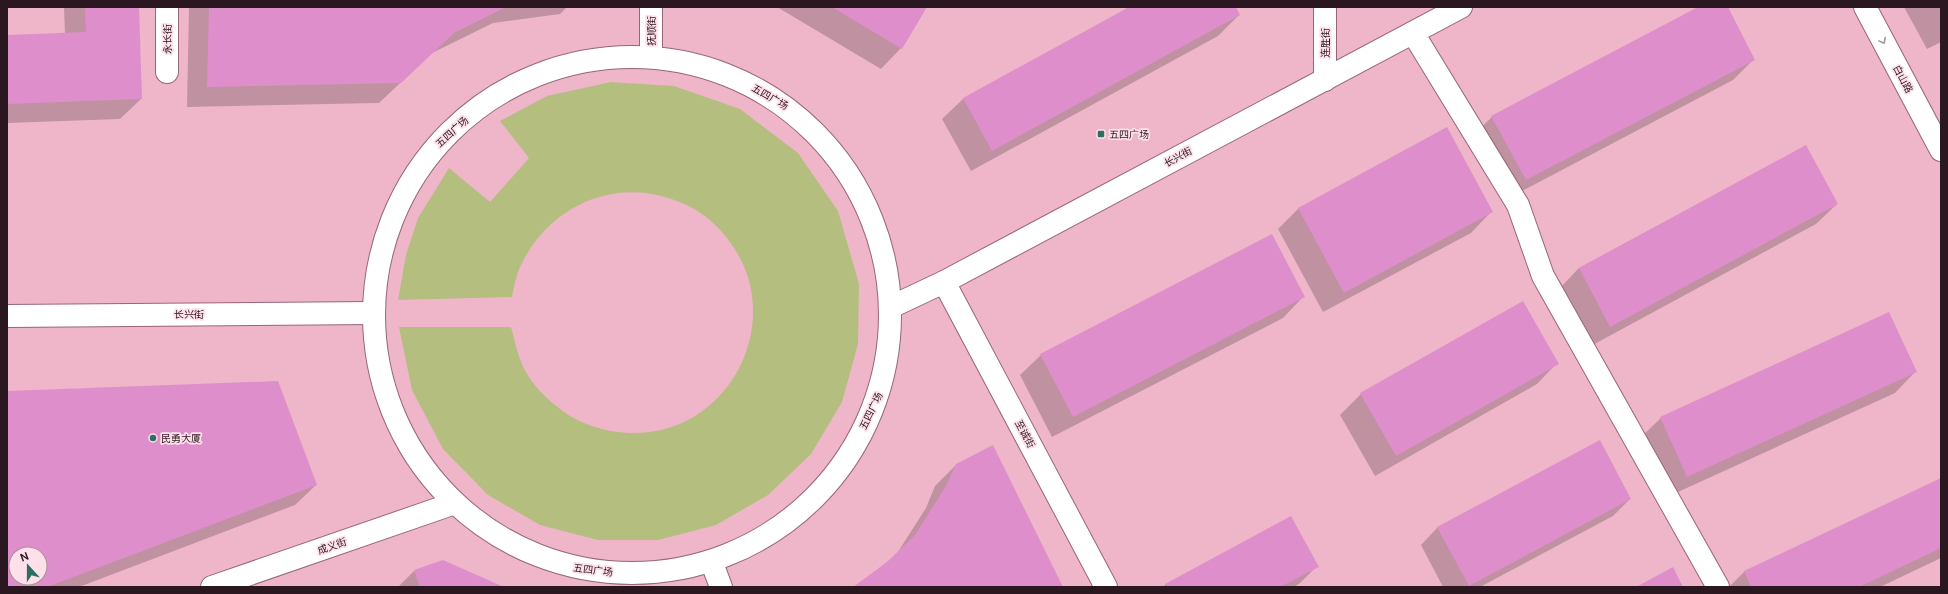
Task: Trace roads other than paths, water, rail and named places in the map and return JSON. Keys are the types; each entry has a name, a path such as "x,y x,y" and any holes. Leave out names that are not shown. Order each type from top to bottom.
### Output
{"street":[{"name":"永长街","path":"167,7 167,72"},
{"name":"抚顺街","path":"651,7 651,56"},
{"name":"连胜街","path":"1325,7 1325,80"},
{"name":"长兴街","path":"893,306 944,282 1461,7"},
{"name":"白山路","path":"1865,7 1941,150"},
{"path":"1413,32 1518,205 1544,276 1718,587"},
{"name":"五四广场","path":"651,56 726,72 792,109 845,164 879,231 893,306 882,389 845,464 787,524 712,563 643,575 574,569 508,544 452,504 408,448 380,383 372,313 386,229 427,155 490,98 560,66 567,63 651,56"},
{"name":"至诚街","path":"944,282 1106,587"},
{"name":"长兴街","path":"7,316 372,313"},
{"name":"成义街","path":"212,587 452,504"},
{"path":"712,563 721,587"}],"place":[{"name":"五四广场","path":"1101,134"},
{"name":"民勇大厦","path":"153,438"}]}
